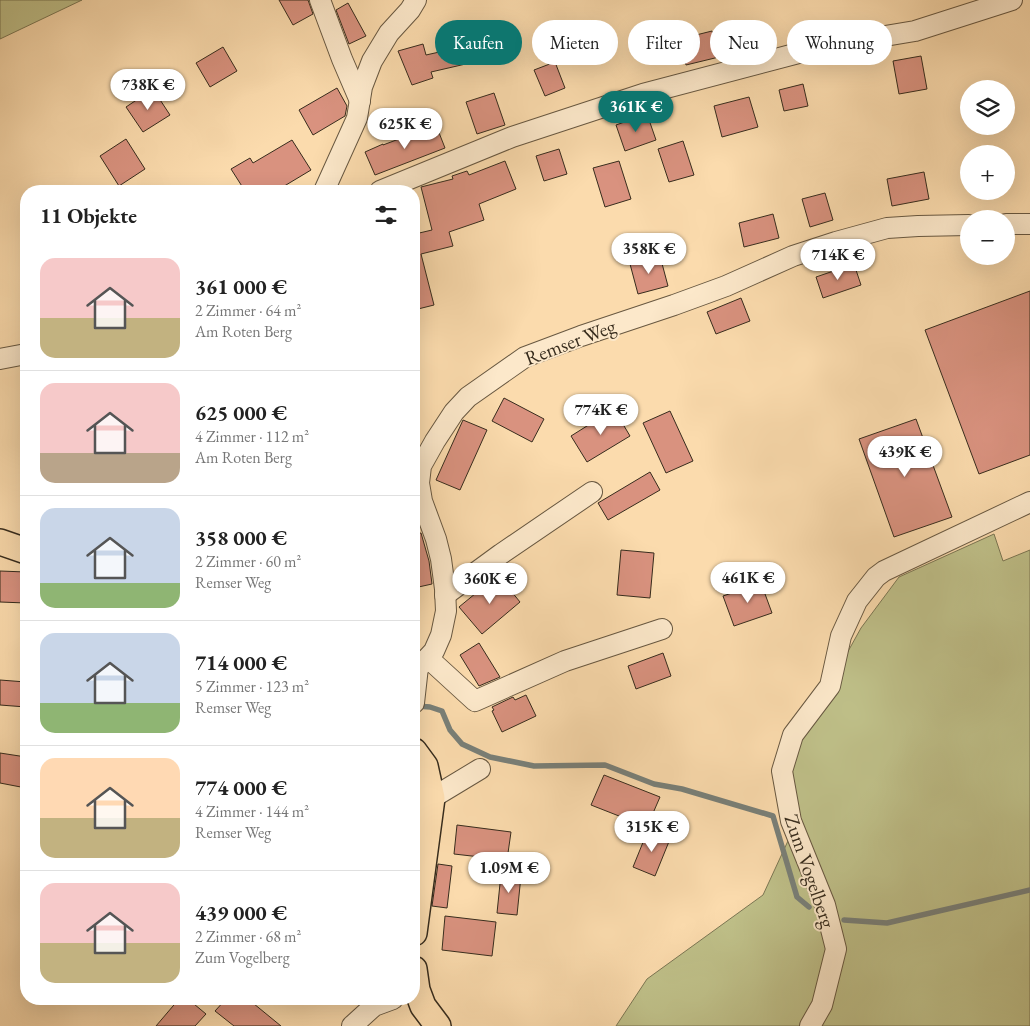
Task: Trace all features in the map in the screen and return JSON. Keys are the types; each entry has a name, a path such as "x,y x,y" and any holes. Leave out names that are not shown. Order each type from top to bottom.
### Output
{"main road":[{"path":"0,542 20,549"},
{"path":"420,759 425,766 432,798 420,888"},
{"path":"420,998 423,1006 438,1026"}],"street":[{"path":"320,0 360,101"},
{"path":"327,185 357,118 362,87 372,61 389,33 410,10 416,0"},
{"path":"395,185 512,137 643,94 826,46 915,31 1012,0"},
{"path":"1015,224 1030,224"},
{"name":"Remser Weg","path":"420,474 421,466 454,412 468,397 525,357 657,311 708,292 793,256 842,240 887,228 960,225"},
{"path":"0,359 20,355"},
{"name":"Remser Weg","path":"420,489 422,501 441,558 446,611 441,635 434,651 420,664"},
{"path":"445,595 592,492"},
{"name":"Zum Vogelberg","path":"810,1026 822,1005 836,949 825,905 791,821 782,771 793,735 830,686 841,636 857,601 876,577 884,571 1030,502"},
{"path":"420,664 475,702 565,661 662,629"},
{"path":"432,798 480,769"},
{"path":"352,1026 377,1005"}],"green space":[{"path":"0,0 82,0 0,39"},
{"path":"994,534 1003,561 1030,550 1030,1026 616,1026 647,979 763,895 799,817 790,778 795,747 861,628 899,577"}],"building":[{"path":"279,0 308,0 313,14 293,25"},
{"path":"348,3 366,36 349,44 336,10"},
{"path":"710,32 710,59 700,62 700,34"},
{"path":"423,44 426,55 435,53 435,65 461,65 431,72 433,78 412,85 398,51"},
{"path":"223,47 237,71 210,87 196,63"},
{"path":"921,56 927,89 899,94 893,61"},
{"path":"547,65 556,65 565,88 545,96 534,70"},
{"path":"803,84 808,106 784,111 779,90"},
{"path":"337,88 347,106 345,116 313,135 299,110"},
{"path":"153,89 170,115 143,132 126,107"},
{"path":"494,93 505,125 477,134 466,102"},
{"path":"749,97 758,127 722,137 714,106"},
{"path":"647,114 656,140 625,151 616,125"},
{"path":"436,125 445,148 375,175 365,152"},
{"path":"126,139 145,169 118,185 100,156"},
{"path":"292,140 311,170 286,185 241,185 231,169 250,158 253,163"},
{"path":"683,141 694,175 669,182 658,149"},
{"path":"559,149 567,174 544,181 536,156"},
{"path":"505,161 516,189 479,204 484,220 449,232 453,246 421,254 434,305 420,308 420,233 432,230 421,187 453,179 452,176 467,171 469,175"},
{"path":"619,161 631,199 605,207 593,168"},
{"path":"924,172 929,199 892,206 887,179"},
{"path":"825,193 833,220 810,227 802,199"},
{"path":"773,214 779,238 744,247 739,223"},
{"path":"660,256 668,286 638,294 630,264"},
{"path":"854,264 861,285 823,298 816,277"},
{"path":"1030,291 1030,455 979,474 925,330"},
{"path":"741,298 750,321 716,334 707,312"},
{"path":"504,398 544,419 532,442 492,421"},
{"path":"614,409 630,436 587,462 571,436"},
{"path":"670,411 693,461 666,473 643,423"},
{"path":"916,419 952,517 894,537 859,439"},
{"path":"463,420 487,430 460,490 436,480"},
{"path":"650,472 660,490 608,520 598,503"},
{"path":"420,533 429,561 432,584 420,587"},
{"path":"621,550 654,553 650,598 617,595"},
{"path":"0,571 20,572 20,603 0,602"},
{"path":"498,575 520,602 482,634 459,607"},
{"path":"761,583 772,613 734,626 723,596"},
{"path":"479,643 500,677 479,686 460,655"},
{"path":"663,653 671,676 636,689 628,666"},
{"path":"0,680 20,682 20,707 0,705"},
{"path":"526,695 536,716 502,732 492,707 513,697 515,700"},
{"path":"0,753 20,756 20,787 0,783"},
{"path":"604,775 660,797 647,827 591,805"},
{"path":"457,825 511,832 507,860 454,854"},
{"path":"648,830 670,839 655,876 633,867"},
{"path":"438,864 452,866 447,908 432,906"},
{"path":"501,874 521,876 517,915 497,913"},
{"path":"445,916 496,922 492,956 442,950"},
{"path":"174,1005 195,1005 206,1014 195,1026 156,1026"},
{"path":"220,1005 255,1005 281,1026 234,1026 215,1011"}],"waterway":[{"path":"420,706 442,711 450,730 462,744 490,757 534,766 605,765 654,784 682,789 773,816 797,897 809,907"},
{"path":"844,920 887,923 1030,890"}]}
